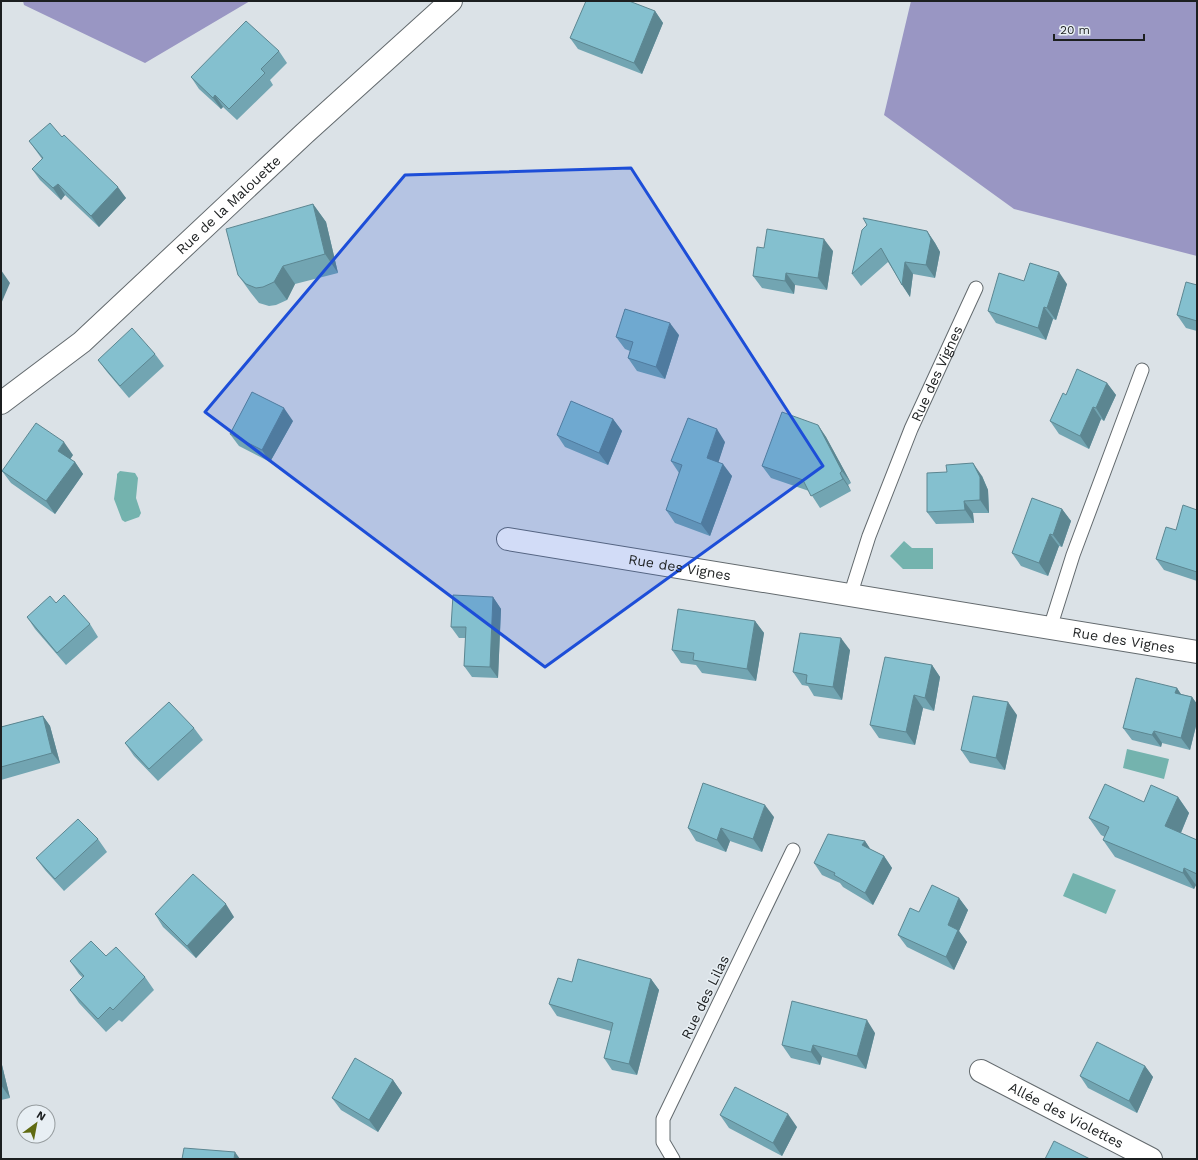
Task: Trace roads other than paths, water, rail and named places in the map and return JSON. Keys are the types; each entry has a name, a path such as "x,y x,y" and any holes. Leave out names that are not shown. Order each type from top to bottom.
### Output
{"street":[{"name":"Rue de la Malouette","path":"1,403 82,342 305,134 451,1"},
{"name":"Rue des Vignes","path":"508,539 1197,652"},
{"name":"Allée des Violettes","path":"981,1071 1151,1159"}],"lane":[{"name":"Rue des Vignes","path":"850,596 869,536 911,429 976,288"},
{"name":"Rue des Vignes","path":"1050,628 1073,555 1142,370"},
{"name":"Rue des Lilas","path":"674,1159 663,1142 663,1119 793,850"}]}
